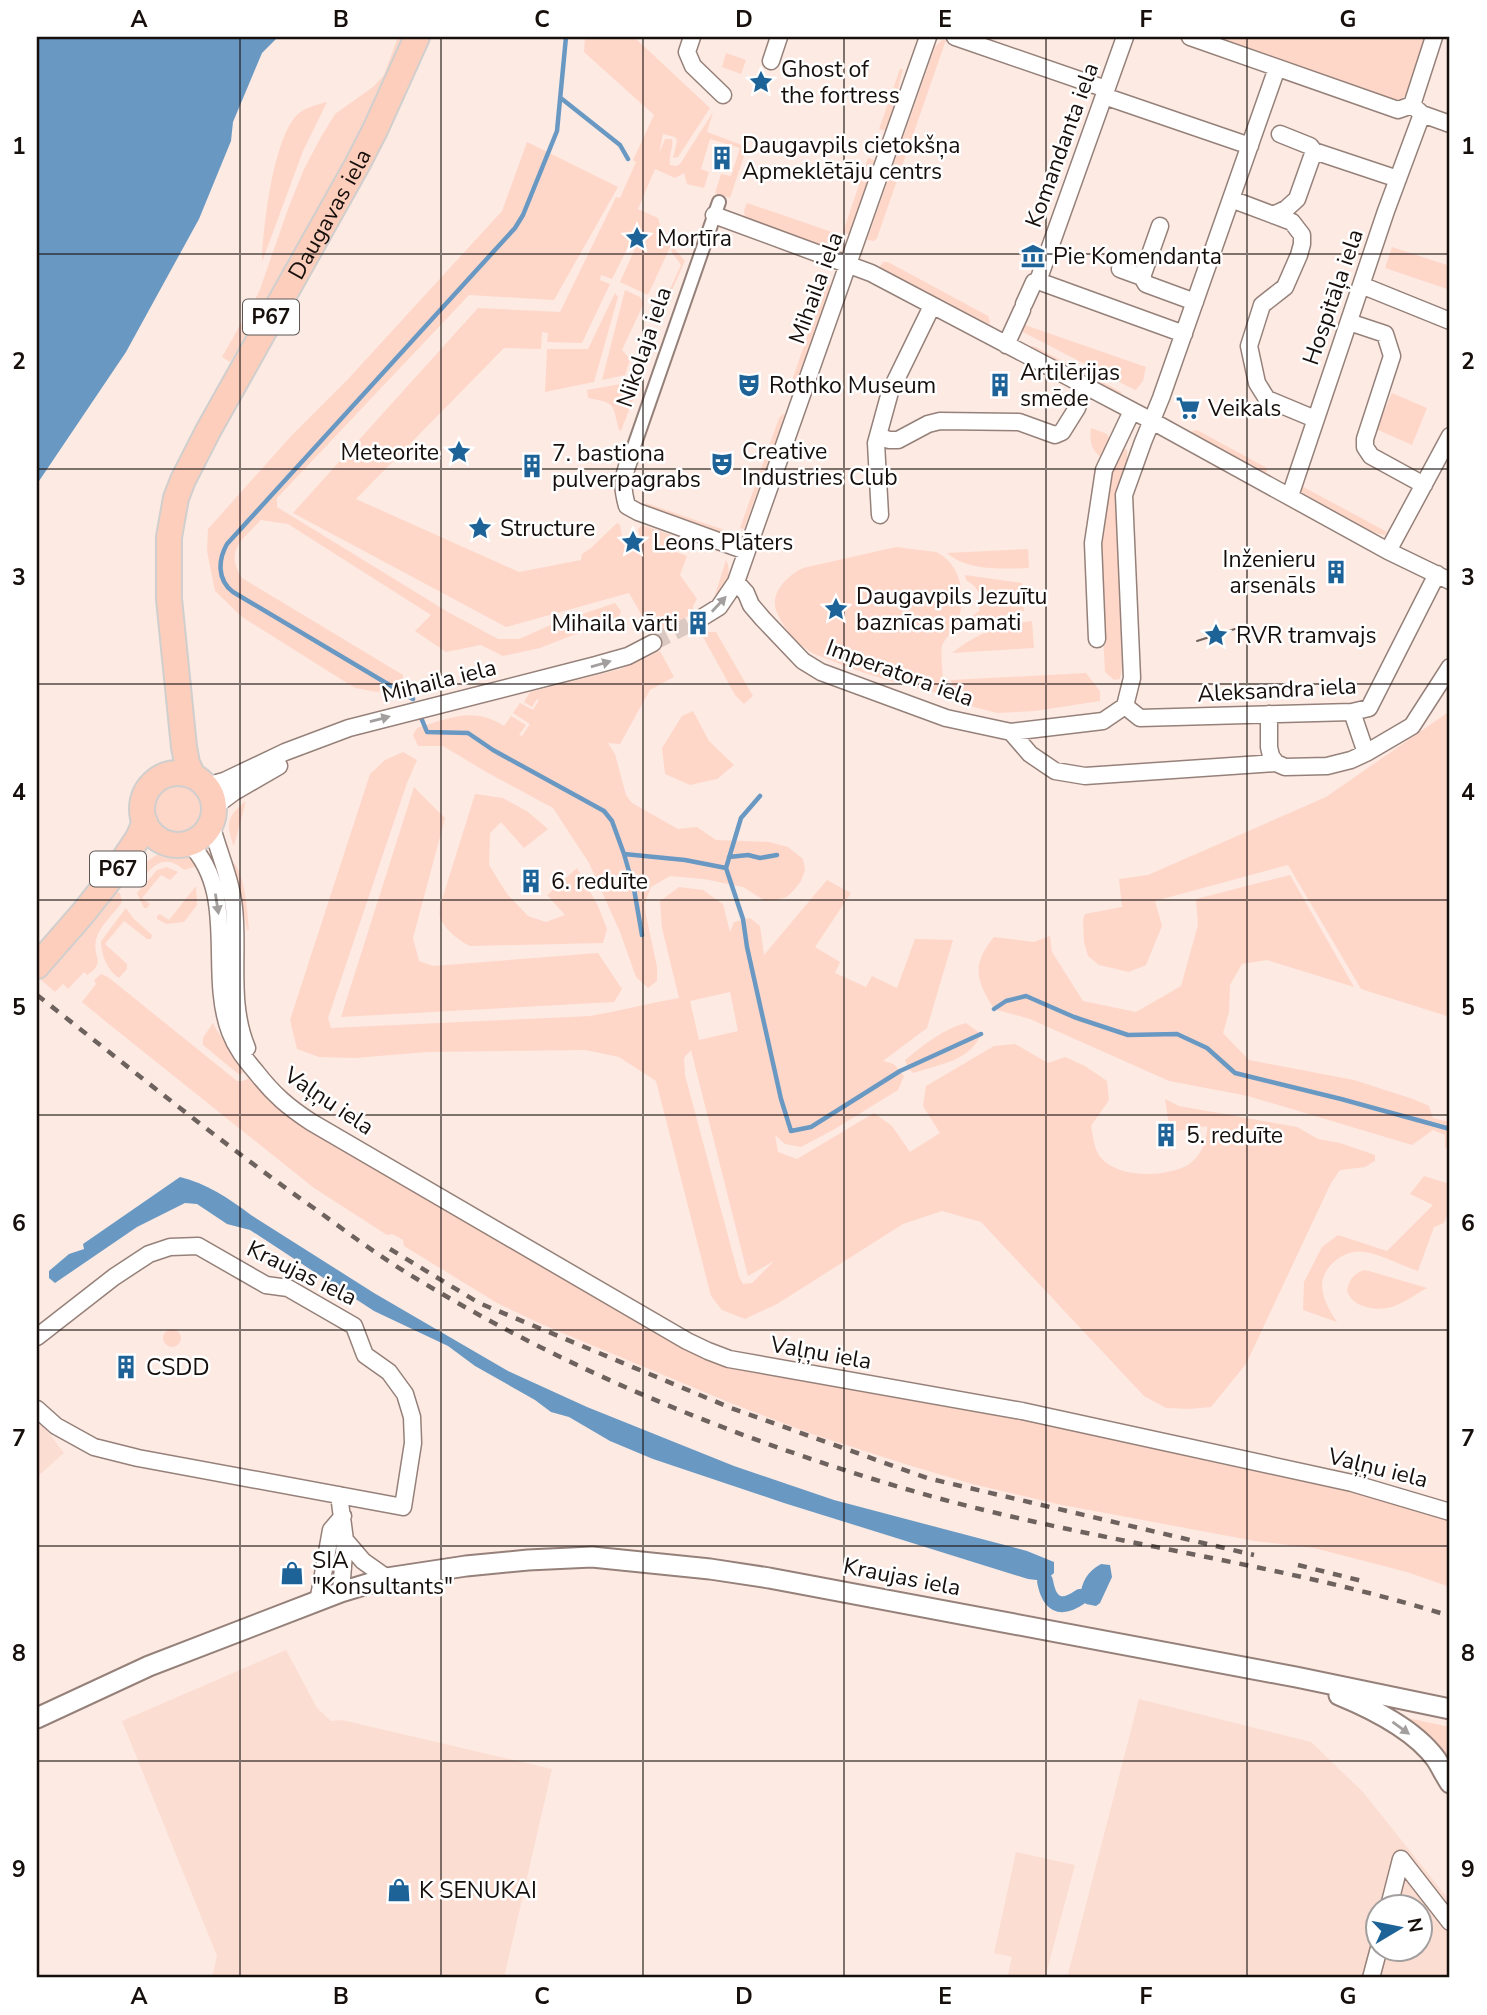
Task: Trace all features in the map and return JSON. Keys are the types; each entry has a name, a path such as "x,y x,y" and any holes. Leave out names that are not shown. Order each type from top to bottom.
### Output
{"main road":[{"name":"Daugavas iela","path":"206,798 187,763 184,747 169,599 169,537 173,511 183,480 208,431 363,153 417,37"},
{"name":"Daugavas iela","path":"166,775 170,733 171,624"},
{"path":"166,775 180,773 206,798"},
{"name":"P67","path":"166,775 155,782 145,795 142,808 145,822 155,835 177,843"},
{"name":"P67","path":"84,912 110,891 146,855 203,835 206,798"},
{"name":"P67","path":"37,966 84,912 128,855 145,822"}],"street":[{"path":"692,37 687,52 693,66 723,95"},
{"path":"771,61 779,37"},
{"name":"Mihaila iela","path":"698,620 719,607 736,582 928,37"},
{"path":"955,37 1250,146"},
{"name":"Komandanta iela","path":"1006,345 1034,282 1038,281 1125,37"},
{"path":"1189,37 1398,110 1417,109 1450,124"},
{"name":"Hospitāļa iela","path":"1290,496 1398,179 1434,37"},
{"path":"1125,706 1132,678 1124,495 1184,334 1277,68"},
{"path":"1280,134 1310,146 1314,151 1398,179"},
{"path":"1273,215 1286,209 1297,199 1314,151"},
{"path":"1231,199 1292,222 1302,235 1302,244 1285,287 1262,305 1249,345 1257,383 1268,399 1315,419"},
{"path":"716,209 849,264 932,306 1152,421 1388,551 1443,577"},
{"name":"Nikolaja iela","path":"716,209 622,478 622,489 627,506 638,512 746,551"},
{"path":"1142,277 1160,226"},
{"path":"1120,269 1142,277 1146,284 1195,302"},
{"path":"1038,281 1184,334"},
{"path":"1361,285 1450,321"},
{"path":"880,515 876,443 890,392 932,306"},
{"path":"1349,322 1385,334 1392,356 1365,439 1365,447 1371,456 1424,485"},
{"path":"878,436 898,440 928,424 940,421 1019,422 1055,435 1062,432 1077,408 1084,387"},
{"path":"1097,639 1093,542 1104,470 1132,411"},
{"path":"1388,551 1450,436"},
{"name":"Aleksandra iela","path":"1125,706 1140,718 1352,712 1369,708 1450,561"},
{"name":"Imperatora iela","path":"736,582 763,620 803,661 821,672 946,718 1011,733 1103,721 1125,706"},
{"name":"Mihaila iela","path":"206,798 224,781 285,752 316,741 374,721 596,666 628,656 653,643"},
{"path":"1011,733 1030,754 1055,771 1085,776 1276,763 1285,767 1326,766 1351,760 1412,726 1450,667"},
{"path":"1352,712 1366,753"},
{"path":"1269,714 1269,747 1276,763"},
{"name":"Mihaila iela","path":"206,798 234,792 316,741"},
{"name":"Vaļņu iela","path":"206,798 234,905 237,1015 254,1070"},
{"name":"Vaļņu iela","path":"177,843 205,863 216,897 220,988 229,1031 237,1049 276,1097 311,1122 708,1351 729,1359 1061,1420 1352,1483 1450,1512"},
{"name":"Kraujas iela","path":"37,1337 131,1265 149,1254 170,1247 198,1247 266,1286 288,1288 354,1326 365,1355 389,1373 405,1394 412,1417 413,1443 403,1507 138,1458 94,1447 56,1426 37,1409"},
{"path":"339,1495 345,1540 341,1592"},
{"path":"318,1602 331,1530 342,1516"},
{"path":"345,1540 363,1562 387,1578"},
{"name":"Kraujas iela","path":"37,1718 149,1665 341,1592 387,1578 466,1566 592,1557 710,1569 815,1586 1296,1677 1450,1709"},
{"path":"1296,1677 1375,1710 1419,1741 1435,1758 1450,1783"},
{"path":"1393,1892 1401,1859 1427,1892"},
{"path":"1434,1901 1450,1922"}],"shaded area":[{"path":"398,37 406,37 322,206 230,362 222,357 259,292 304,169 335,114 373,87 384,75"},
{"path":"585,37 634,37 710,108 678,157 673,158 677,141 675,137 663,134 659,154 665,139 672,139 670,165 680,164 713,112 707,132 747,147 730,198 715,193 721,174 731,176 740,148 710,139 701,169 709,172 704,188 687,184 684,173 675,178 655,169 638,209 658,218 663,236 673,241 648,295 620,282 641,240 640,235 634,233 612,279 601,275 600,280 610,284 582,343 547,342 548,333 542,332 541,349 504,348 356,499 519,572 581,560 582,554 617,523 620,525 623,542 640,538 638,529 642,525 671,535 673,538 670,550 687,556 680,575 697,599 693,606 694,613 653,635 629,593 506,627 293,513 478,308 560,312 616,197 620,198 636,162 633,160 654,115 584,52"},
{"path":"1212,37 1426,37 1407,94 1401,99 1392,100"},
{"path":"942,40 946,40 877,238 874,241 867,240 935,47"},
{"path":"726,53 746,60 741,74 722,67"},
{"path":"900,69 903,69 887,131 879,129"},
{"path":"327,102 303,151 262,262 267,207 282,143 300,112"},
{"path":"527,142 618,187 554,300 469,295 277,498 277,507 448,612 498,639 519,639 553,624 615,603 621,611 619,617 540,648 503,656 481,645 446,652 415,631 431,615 288,524 261,520 242,540 235,553 237,569 242,578 403,675 403,685 377,692 355,688 242,617 215,591 207,551 208,529 502,211"},
{"path":"868,158 876,161 850,235 843,232"},
{"path":"747,203 835,233 830,248 745,218"},
{"path":"673,247 685,261 667,301 665,300 681,265 671,251"},
{"path":"1392,247 1450,266 1450,290 1385,268"},
{"path":"883,262 888,262 988,316 990,322 988,325 879,268"},
{"path":"831,286 792,398 788,392 824,288"},
{"path":"625,290 640,297 644,303 622,350 630,359 625,375 602,380"},
{"path":"615,293 618,297 594,382 545,392 547,349 588,349"},
{"path":"1022,326 1146,367 1143,381 1136,390 1131,388 1023,332"},
{"path":"1031,346 1121,392 1121,399 1028,349"},
{"path":"638,381 621,431 608,403 588,398 587,390"},
{"path":"1392,393 1427,408 1412,445 1376,429"},
{"path":"785,415 744,529 740,528 779,418"},
{"path":"1091,428 1107,434 1112,445 1105,460 1092,447"},
{"path":"1197,430 1267,468 1267,471 1264,474 1191,435 1192,431"},
{"path":"1127,449 1127,464 1117,499 1122,668 1120,679 1114,680 1105,672 1098,542 1105,485 1117,452"},
{"path":"1298,484 1387,532 1385,535 1374,533 1300,493"},
{"path":"646,503 727,531 725,535 645,508"},
{"path":"896,547 936,552 952,565 957,573 962,603 956,626 942,646 945,695 872,675 814,654 792,636 776,610 778,590 787,579 803,568"},
{"path":"1028,549 1029,568 975,566 947,553"},
{"path":"726,560 728,575 717,598 715,595"},
{"path":"965,575 1022,583 1024,611 982,621 971,627 967,625 970,618 979,611 980,601 979,593 966,580"},
{"path":"1032,621 1034,648 952,653 989,631"},
{"path":"701,626 709,632 716,632 753,696 744,704 735,695 698,628"},
{"path":"660,651 674,677 650,690 620,744 608,743 615,754 626,795 632,803 678,829 697,827 716,840 769,842 788,847 803,859 805,870 795,889 787,897 776,900 765,901 743,887 704,879 670,876 651,887 644,905 657,967 657,981 648,988 636,977 620,932 589,863 553,808 443,746 418,746 413,735 417,728 472,715 482,716 504,726 511,716 526,725 519,735 522,736 530,724 513,713 520,703 533,710 539,700 537,699 532,707 524,702 530,692 621,669"},
{"path":"1086,673 1100,691 1100,701 1035,711 997,713 962,704 953,696 951,680"},
{"path":"693,711 709,741 734,765 717,779 690,785 665,774 662,748 682,716"},
{"path":"1450,711 1450,1017 1361,989 1288,865 1155,901 1162,926 1146,965 1129,972 1099,965 1088,956 1084,942 1085,914 1122,907 1119,879 1148,875 1326,797"},
{"path":"403,752 417,760 328,1018 331,1028 590,1016 679,998 662,928 660,901 679,887 703,890 723,904 730,932 734,922 750,918 760,926 764,955 827,880 851,893 815,947 840,962 835,973 866,987 872,976 897,988 915,939 953,940 927,1028 883,1061 894,1064 904,1076 898,1090 801,1147 785,1144 775,1135 778,1152 797,1159 874,1113 892,1126 910,1152 940,1133 923,1106 926,1086 994,1046 1015,1044 1048,1063 1065,1057 1085,1066 1107,1081 1109,1100 1091,1126 1099,1155 1109,1165 1118,1169 1141,1174 1164,1173 1184,1167 1198,1155 1204,1144 1207,1126 1170,1132 1165,1099 1179,1106 1297,1127 1318,1139 1375,1155 1375,1161 1365,1167 1340,1170 1331,1183 1246,1364 1211,1407 1166,1408 1144,1396 981,1222 942,1211 903,1224 777,1304 745,1319 722,1310 711,1296 656,1081 619,1057 585,1050 427,1052 355,1058 319,1057 297,1049 290,1020 370,774 385,760","holes":["730,992 738,1031 699,1040 690,1001","691,1050 748,1276 774,1261 752,1283 743,1284 739,1277 685,1075 684,1058"]},
{"path":"178,783 196,790 203,808 196,826 178,833 160,826 153,808 160,790"},
{"path":"414,787 445,818 413,938 419,961 433,966 598,953 622,989 614,1002 341,1017"},
{"path":"475,794 503,798 528,812 548,829 524,848 501,822 490,833 489,865 507,894 528,916 546,922 565,915 547,895 577,868 607,929 603,943 470,946 448,930 440,917 440,906"},
{"path":"246,801 234,846 229,832 231,816"},
{"path":"163,852 185,854 196,860 197,866 184,870 176,864 163,862 151,869 136,887 144,865"},
{"path":"228,864 236,865 242,880 249,930"},
{"path":"167,867 178,872 170,880 161,875 142,898 150,904 144,908 137,893 157,870"},
{"path":"1290,875 1354,987 1267,960 1242,964 1230,985 1229,1012 1223,1033 1249,1060 1354,1080 1429,1106 1433,1118 1450,1122 1450,1151 1445,1147 1445,1135 1433,1130 1412,1145 1248,1096 1169,1081 1030,1019 994,1009 980,981 979,964 994,937 1034,942 1050,936 1052,952 1083,1001 1136,1012 1181,986 1198,925 1196,899"},
{"path":"196,886 197,905 184,922 166,924 157,919 160,914 169,920"},
{"path":"116,891 120,893 122,902 103,925 96,940 98,963 87,975 84,972 68,989 63,984 55,992 40,979 89,924 91,925 88,921"},
{"path":"126,908 152,935 151,939 147,939 124,921 105,944 127,964 127,969 119,978 106,962 101,941"},
{"path":"101,974 237,1081 249,1078 297,1124 684,1347 737,1368 1080,1430 1349,1491 1450,1519 1450,1587 1407,1572 1314,1548 1255,1541 1057,1504 972,1484 812,1434 541,1324 497,1303 404,1246 403,1240 392,1234 387,1235 314,1188 82,1002 96,984 94,980"},
{"path":"213,1023 244,1072 241,1074 203,1045 203,1038"},
{"path":"966,1023 981,1034 970,1050 952,1061 913,1073 908,1068 905,1060 919,1049 941,1033"},
{"path":"1424,1176 1450,1184 1450,1213 1444,1223 1434,1227 1418,1271 1372,1253 1350,1253 1330,1265 1323,1279 1324,1296 1337,1322 1303,1310 1304,1282 1322,1247 1338,1235 1387,1251 1433,1205 1410,1194"},
{"path":"1364,1270 1427,1288 1389,1308 1363,1306 1354,1301 1347,1291 1352,1278"},
{"path":"168,1329 176,1329 181,1338 179,1345 168,1347 163,1342 163,1334"},
{"path":"37,1418 64,1453 37,1477"},
{"path":"286,1650 317,1708 331,1721 342,1720 552,1769 504,1978 212,1978 217,1956 122,1721"},
{"path":"1139,1699 1311,1742 1363,1792 1450,1901 1450,1978 1067,1978"},
{"path":"1398,1716 1450,1727 1450,1763"},
{"path":"1016,1852 1075,1865 1045,1978 1007,1978 1012,1957 994,1953"}],"water":[{"path":"37,37 278,37 262,53 233,122 231,141 199,219 126,352 37,484"},
{"path":"180,1177 217,1192 374,1293 508,1371 587,1407 734,1466 834,1500 1027,1551 1054,1562 1054,1573 1045,1581 1028,1579 784,1503 653,1459 610,1441 569,1417 551,1412 475,1366 448,1346 374,1311 250,1230 227,1224 197,1204 185,1203 137,1227 55,1283 49,1278 49,1271 69,1254 84,1249 83,1244"},
{"path":"1101,1564 1110,1565 1112,1577 1100,1603 1096,1606 1086,1604 1080,1597 1084,1582 1092,1570"}],"waterway":[{"path":"413,699 233,592 222,576 222,557 227,544 515,228 523,215 557,131 566,37"},
{"path":"562,99 620,145 628,159"},
{"path":"420,715 427,732 468,733 493,750 604,811 612,821 624,854 685,860 726,868 743,919 781,1099 791,1131 811,1127 900,1071 981,1034"},
{"path":"726,868 741,818 760,796"},
{"path":"624,854 634,889 642,935"},
{"path":"729,857 748,855 760,858 777,855"},
{"path":"994,1009 1006,1001 1026,996 1074,1017 1128,1035 1177,1034 1207,1048 1235,1073 1450,1129"},
{"path":"1045,1581 1049,1595 1056,1603 1067,1604 1080,1597"}],"tunnel":[{"path":"653,643 698,620"}],"tram line":[{"path":"1197,641 1235,629"}],"railway":[{"path":"37,995 246,1159 395,1266 538,1346 657,1401 780,1448 906,1489 1041,1523 1315,1580 1450,1616"},
{"path":"390,1249 479,1303 731,1408 927,1478 1254,1555"},
{"path":"1298,1565 1366,1582"}],"place":[{"name":"Ghost of the fortress","path":"761,82"},
{"name":"Daugavpils cietokšņa Apmeklētāju centrs","path":"722,158"},
{"name":"Mortīra","path":"637,238"},
{"name":"Pie Komendanta","path":"1033,256"},
{"name":"Rothko Museum","path":"749,385"},
{"name":"Artilērijas smēde","path":"1000,385"},
{"name":"Veikals","path":"1188,408"},
{"name":"Meteorite","path":"459,452"},
{"name":"Creative Industries Club","path":"722,464"},
{"name":"7. bastiona pulverpagrabs","path":"532,466"},
{"name":"Structure","path":"480,528"},
{"name":"Leons Plāters","path":"633,542"},
{"name":"Inženieru arsenāls","path":"1336,572"},
{"name":"Daugavpils Jezuītu baznīcas pamati","path":"836,609"},
{"name":"Mihaila vārti","path":"698,623"},
{"name":"RVR tramvajs","path":"1216,635"},
{"name":"6. reduīte","path":"531,881"},
{"name":"5. reduīte","path":"1166,1135"},
{"name":"CSDD","path":"126,1367"},
{"name":"SIA \"Konsultants\"","path":"292,1573"},
{"name":"K SENUKAI","path":"399,1890"}]}
